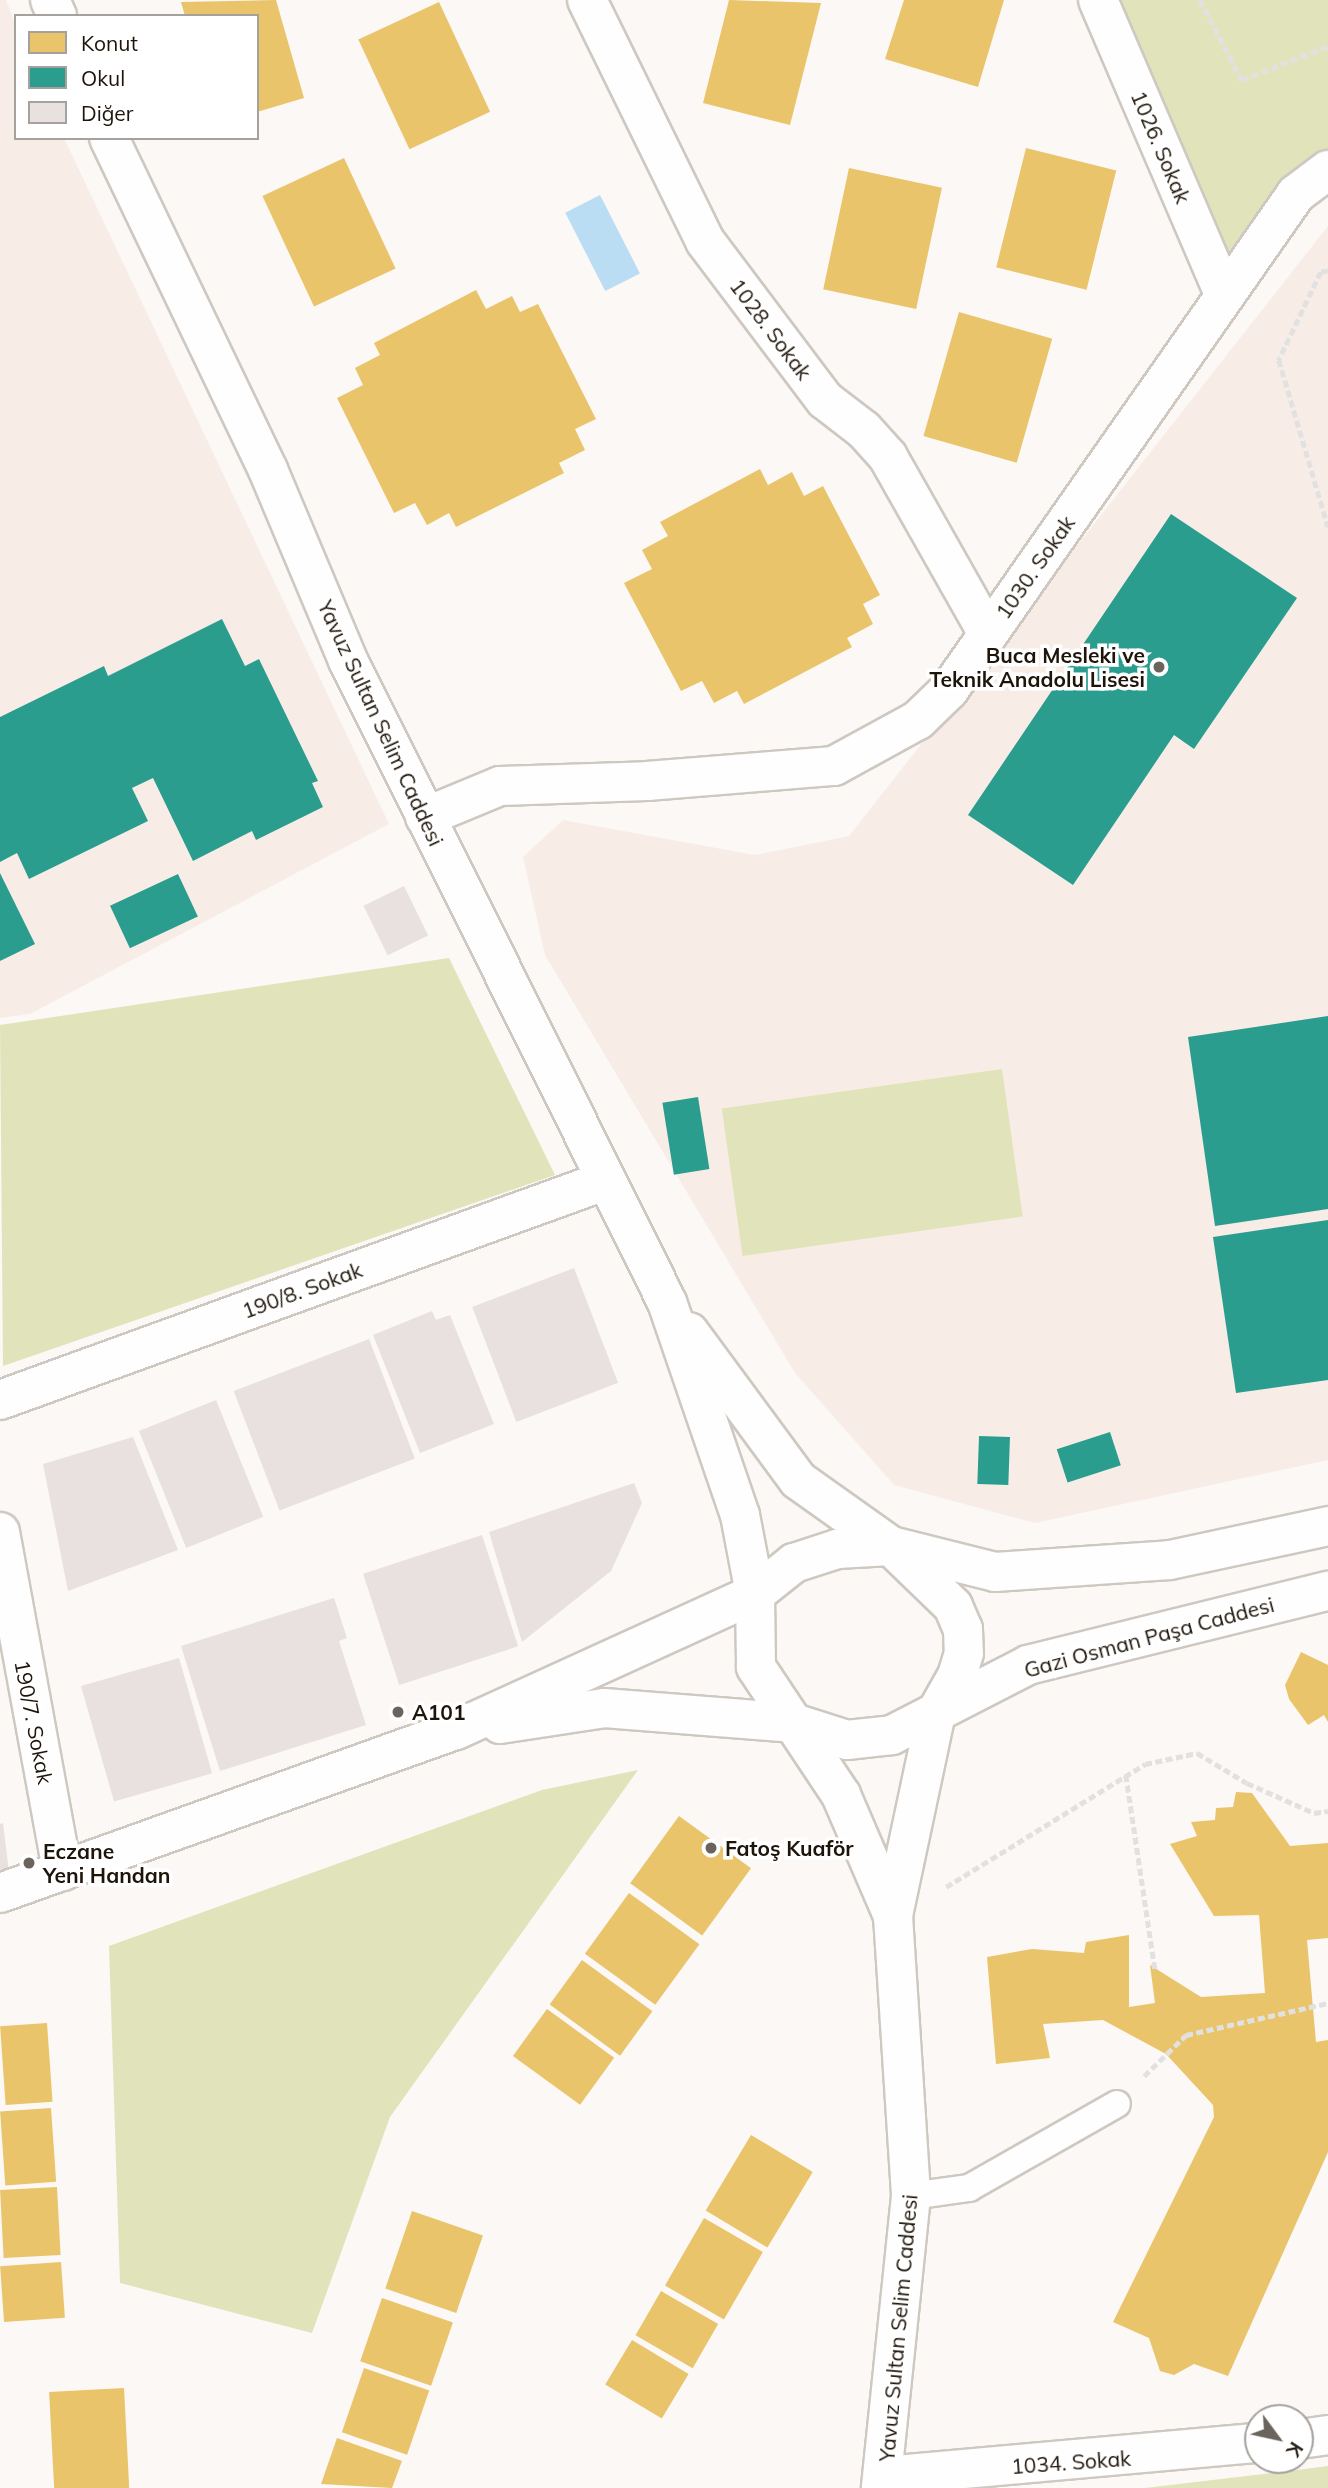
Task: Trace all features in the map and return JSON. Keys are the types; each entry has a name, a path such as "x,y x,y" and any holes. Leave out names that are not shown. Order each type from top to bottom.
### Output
{"main road":[{"name":"1028. Sokak","path":"587,0 705,241 825,400 864,430 888,457 988,634"},
{"name":"1026. Sokak","path":"1098,0 1224,294"},
{"name":"Yavuz Sultan Selim Caddesi","path":"110,140 268,470 348,660 604,1181 667,1302 740,1515 755,1594 756,1667 841,1795 892,1916 911,2196 883,2482"},
{"name":"1030. Sokak","path":"425,817 500,786 647,781 834,766 918,720 949,690 1296,194 1328,170"},
{"name":"190/8. Sokak","path":"0,1400 604,1181"},
{"name":"Yavuz Sultan Selim Caddesi","path":"667,1302 798,1480 891,1546"},
{"path":"0,1892 456,1730 755,1594 794,1563 837,1549 891,1546 995,1572 1170,1560 1328,1526"},
{"name":"190/7. Sokak","path":"0,1532 62,1871"},
{"path":"891,1546 953,1606 962,1629 964,1653 957,1676 936,1713 892,1916"},
{"name":"Gazi Osman Paşa Caddesi","path":"936,1713 1028,1665 1328,1591"},
{"path":"456,1730 604,1709 794,1723 847,1740 892,1735 936,1713"},
{"name":"1034. Sokak","path":"883,2482 1244,2444"}],"lane":[{"path":"911,2196 969,2188 1117,2104"}],"path":[{"path":"1200,0 1242,80 1328,46"},
{"path":"1328,271 1321,272 1279,360 1328,527"},
{"path":"892,1916 1144,1764 1197,1753 1247,1783 1314,1813 1328,1811"},
{"path":"1126,1775 1155,1969"},
{"path":"1117,2104 1186,2035 1328,2003"}],"shaded area":[{"path":"0,0 6,0 14,21 14,140 65,140 389,824 30,1014 0,1018"},
{"path":"1328,226 1328,1460 1035,1523 894,1485 795,1373 545,955 523,857 563,820 755,855 849,836"}],"green space":[{"path":"1098,0 1328,0 1328,170 1224,294"},
{"path":"449,958 555,1175 3,1366 0,1025"},
{"path":"1002,1069 1023,1217 742,1256 722,1108"},
{"path":"638,1770 390,2117 312,2333 120,2283 109,1946 542,1790"},
{"path":"1328,2466 1328,2488 1145,2488 1264,2474 1314,2474 1314,2468"}],"water":[{"path":"600,195 640,273 605,291 565,213"}],"building: Konut":[{"path":"276,0 304,98 259,111 259,14 184,14 181,2"},
{"path":"729,0 821,3 790,125 703,103"},
{"path":"904,0 1004,0 978,87 885,59"},
{"path":"439,2 490,112 409,149 358,40"},
{"path":"1026,148 1116,170 1086,290 996,267"},
{"path":"344,158 396,269 314,307 262,196"},
{"path":"849,168 942,188 916,309 823,289"},
{"path":"476,290 486,309 512,296 520,312 538,304 596,419 575,429 585,450 559,463 564,473 456,527 449,513 427,525 415,503 394,513 337,398 363,385 355,368 380,355 374,343"},
{"path":"959,312 1052,339 1017,463 923,436"},
{"path":"760,469 768,485 792,472 804,496 823,486 880,595 863,604 873,624 847,638 852,647 744,704 737,691 714,703 702,681 681,691 624,583 652,569 642,550 668,536 660,522"},
{"path":"1301,1652 1328,1665 1328,1722 1324,1715 1308,1725 1289,1699 1285,1685"},
{"path":"1236,1792 1252,1793 1290,1846 1328,1843 1328,1938 1307,1940 1316,2042 1328,2040 1328,2152 1228,2376 1194,2364 1174,2375 1160,2371 1149,2338 1113,2322 1214,2117 1213,2105 1166,2054 1103,2020 1043,2024 1050,2058 996,2064 987,1957 1032,1949 1084,1953 1086,1942 1129,1935 1129,2007 1155,2003 1150,1965 1201,1997 1265,1993 1259,1915 1214,1916 1170,1844 1197,1836 1191,1822 1215,1820 1216,1808 1233,1807"},
{"path":"679,1816 751,1868 702,1935 630,1883"},
{"path":"629,1893 699,1944 655,2005 585,1954"},
{"path":"582,1960 652,2011 620,2056 550,2004"},
{"path":"547,2009 614,2058 580,2105 513,2056"},
{"path":"47,2023 53,2102 6,2105 0,2026"},
{"path":"51,2108 56,2182 5,2185 0,2112"},
{"path":"751,2135 813,2172 767,2248 706,2210"},
{"path":"57,2187 61,2255 4,2258 0,2190"},
{"path":"412,2211 483,2235 456,2313 385,2289"},
{"path":"704,2218 763,2252 724,2320 665,2286"},
{"path":"61,2262 65,2318 4,2322 0,2266"},
{"path":"661,2291 718,2324 693,2368 635,2335"},
{"path":"382,2298 453,2322 431,2386 360,2361"},
{"path":"632,2340 689,2374 662,2419 605,2385"},
{"path":"364,2368 429,2390 407,2455 342,2432"},
{"path":"124,2388 129,2488 54,2488 49,2392"},
{"path":"337,2438 402,2461 392,2488 321,2484"}],"building: Okul":[{"name":"Buca Mesleki ve Teknik Anadolu Lisesi","path":"1171,514 1297,598 1194,749 1174,735 1073,885 968,815"},
{"path":"222,619 245,666 259,659 318,781 312,783 323,807 256,840 252,831 193,861 153,778 132,788 148,821 29,879 17,853 0,862 0,717 104,666 108,676"},
{"path":"0,873 35,944 0,961"},
{"path":"178,874 198,917 130,948 110,906"},
{"path":"1328,1016 1328,1209 1215,1226 1188,1037"},
{"path":"698,1097 709,1169 674,1175 662,1103"},
{"path":"1328,1220 1328,1380 1236,1393 1213,1237"},
{"path":"1110,1432 1121,1465 1068,1483 1057,1449"},
{"path":"979,1436 1010,1437 1008,1485 977,1484"}],"building: Diğer":[{"path":"404,886 428,935 388,955 364,906"},
{"path":"574,1268 618,1383 516,1422 472,1307"},
{"path":"432,1311 436,1320 450,1315 494,1424 420,1453 373,1335"},
{"path":"369,1339 415,1458 280,1510 234,1391"},
{"path":"216,1400 263,1517 186,1548 139,1431"},
{"path":"133,1437 178,1550 68,1591 43,1464"},
{"path":"634,1483 642,1503 611,1571 522,1642 489,1532"},
{"path":"482,1535 518,1646 399,1685 363,1574"},
{"path":"334,1598 347,1638 339,1641 366,1725 220,1771 181,1646"},
{"path":"179,1658 212,1773 114,1801 81,1686"},
{"path":"3,1823 9,1872 0,1873 0,1824"}],"place":[{"name":"Buca Mesleki ve Teknik Anadolu Lisesi","path":"1159,667"},
{"name":"A101","path":"398,1712"},
{"name":"Fatoş Kuaför","path":"711,1848"},
{"name":"Eczane Yeni Handan","path":"29,1863"}]}
